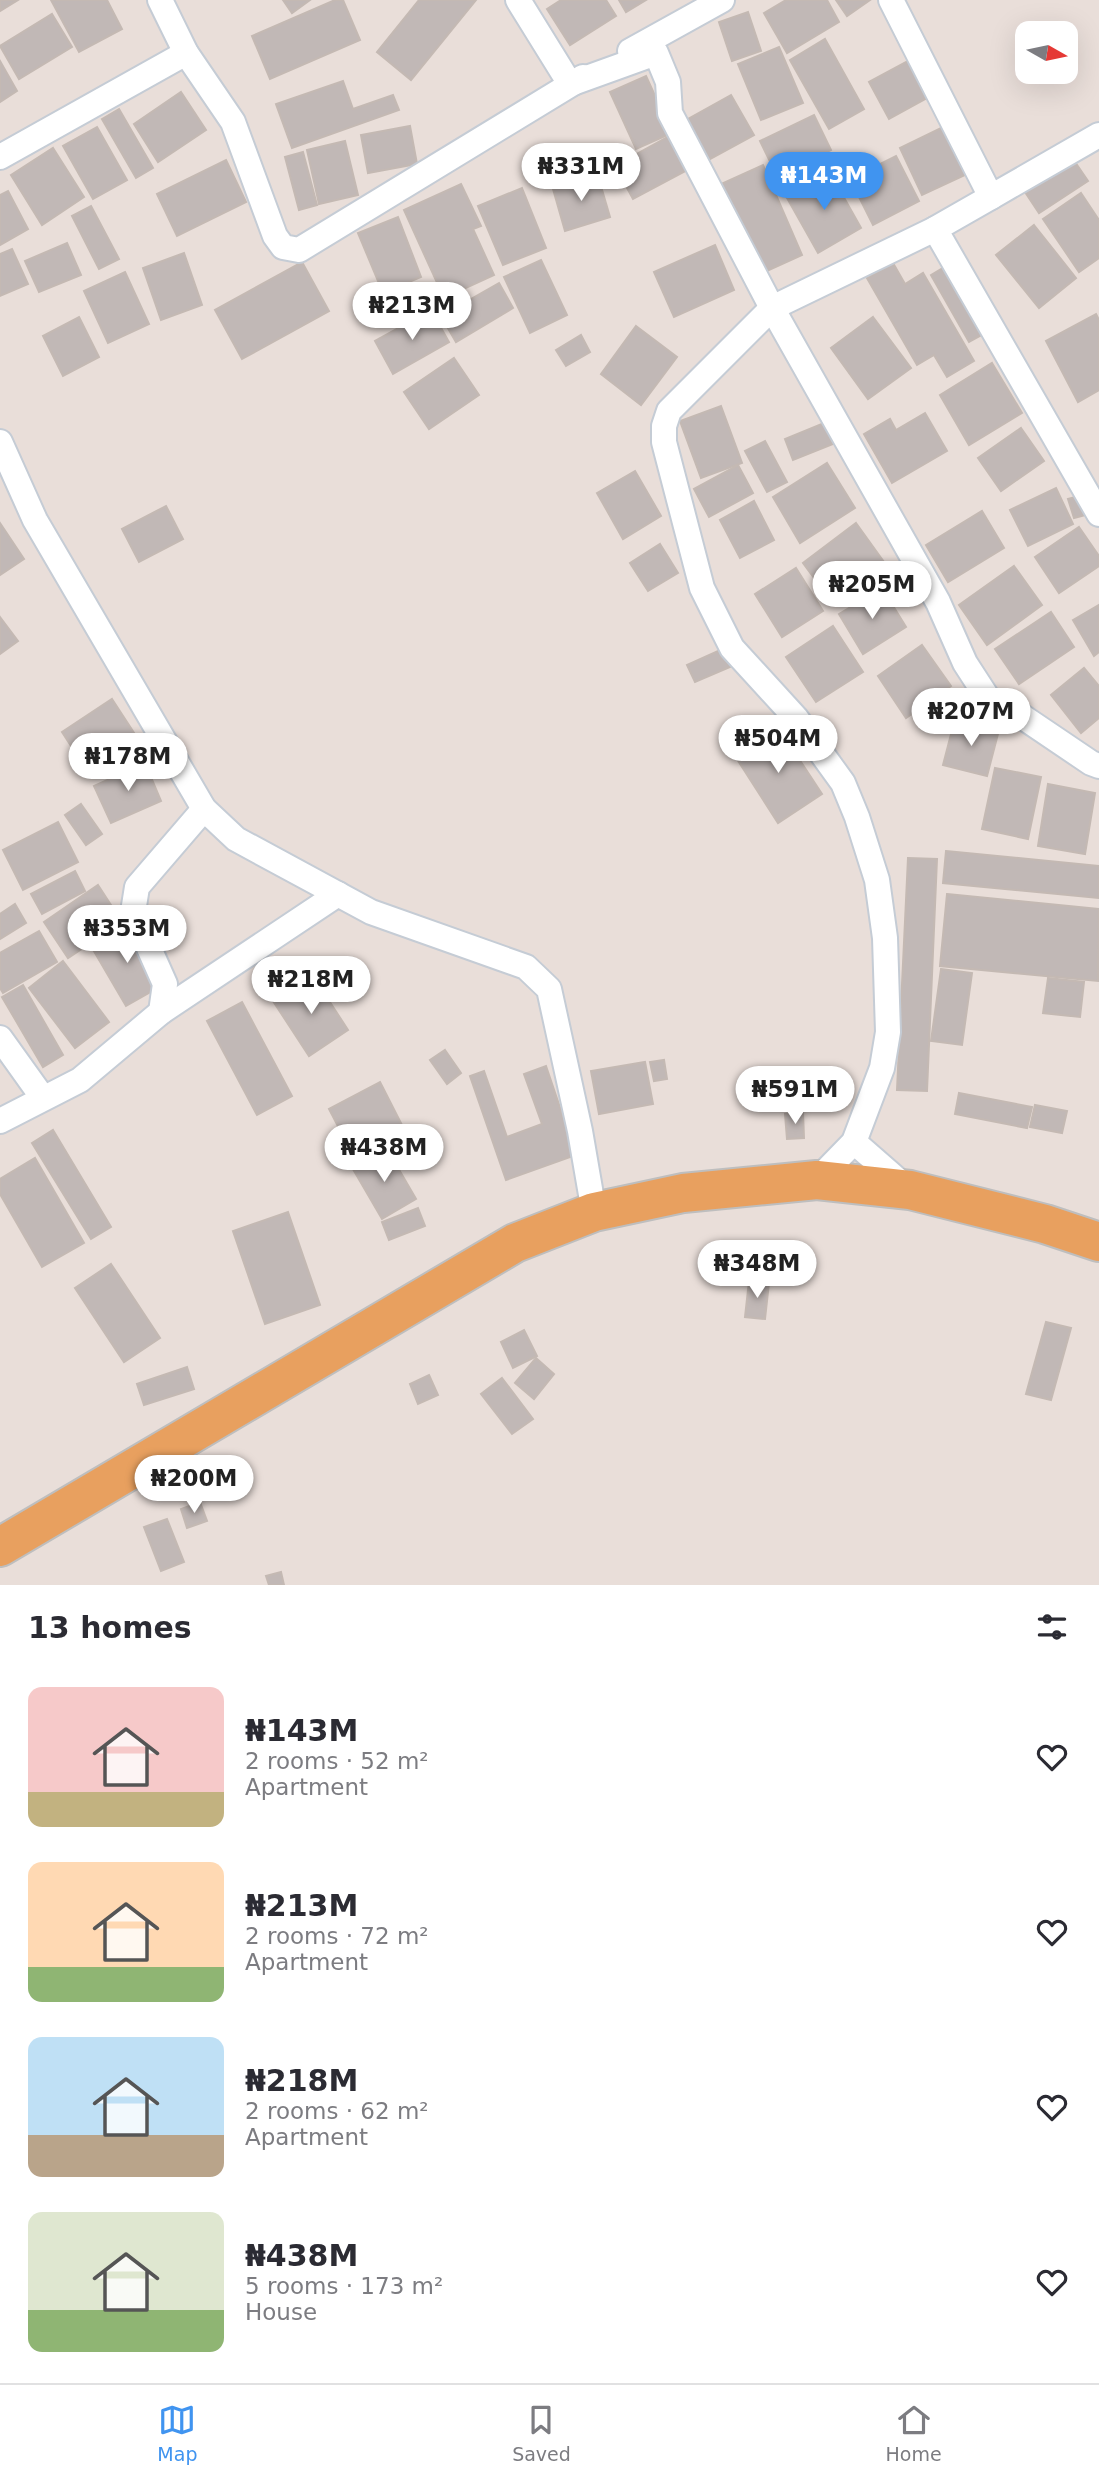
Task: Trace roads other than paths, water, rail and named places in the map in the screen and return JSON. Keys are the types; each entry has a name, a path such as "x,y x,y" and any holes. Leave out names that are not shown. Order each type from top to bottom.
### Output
{"main road":[{"path":"0,1547 515,1243 594,1212 683,1193 817,1180 910,1190 1045,1224 1099,1242"}],"street":[{"path":"160,0 186,53 233,122 275,236 284,247 299,250 570,84 722,0"},
{"path":"518,0 570,84"},
{"path":"891,0 991,197"},
{"path":"0,157 186,53"},
{"path":"570,84 656,53 668,82 670,113 772,308 938,602 965,663 989,700 1011,709 1091,764 1099,766"},
{"path":"817,1180 854,1142 882,1068 888,1032 885,938 877,880 843,783 796,718 732,649 702,588 664,442 664,426 669,411 772,308 935,229 1099,135"},
{"path":"935,229 1099,514"},
{"path":"0,442 36,520 204,809 236,839 371,912 526,967 549,989 580,1131 594,1212"},
{"path":"161,1012 164,984 133,912 137,887 204,809"},
{"path":"0,1121 80,1080 161,1012 338,894"},
{"path":"0,1038 43,1098"},
{"path":"854,1142 910,1190"}]}
